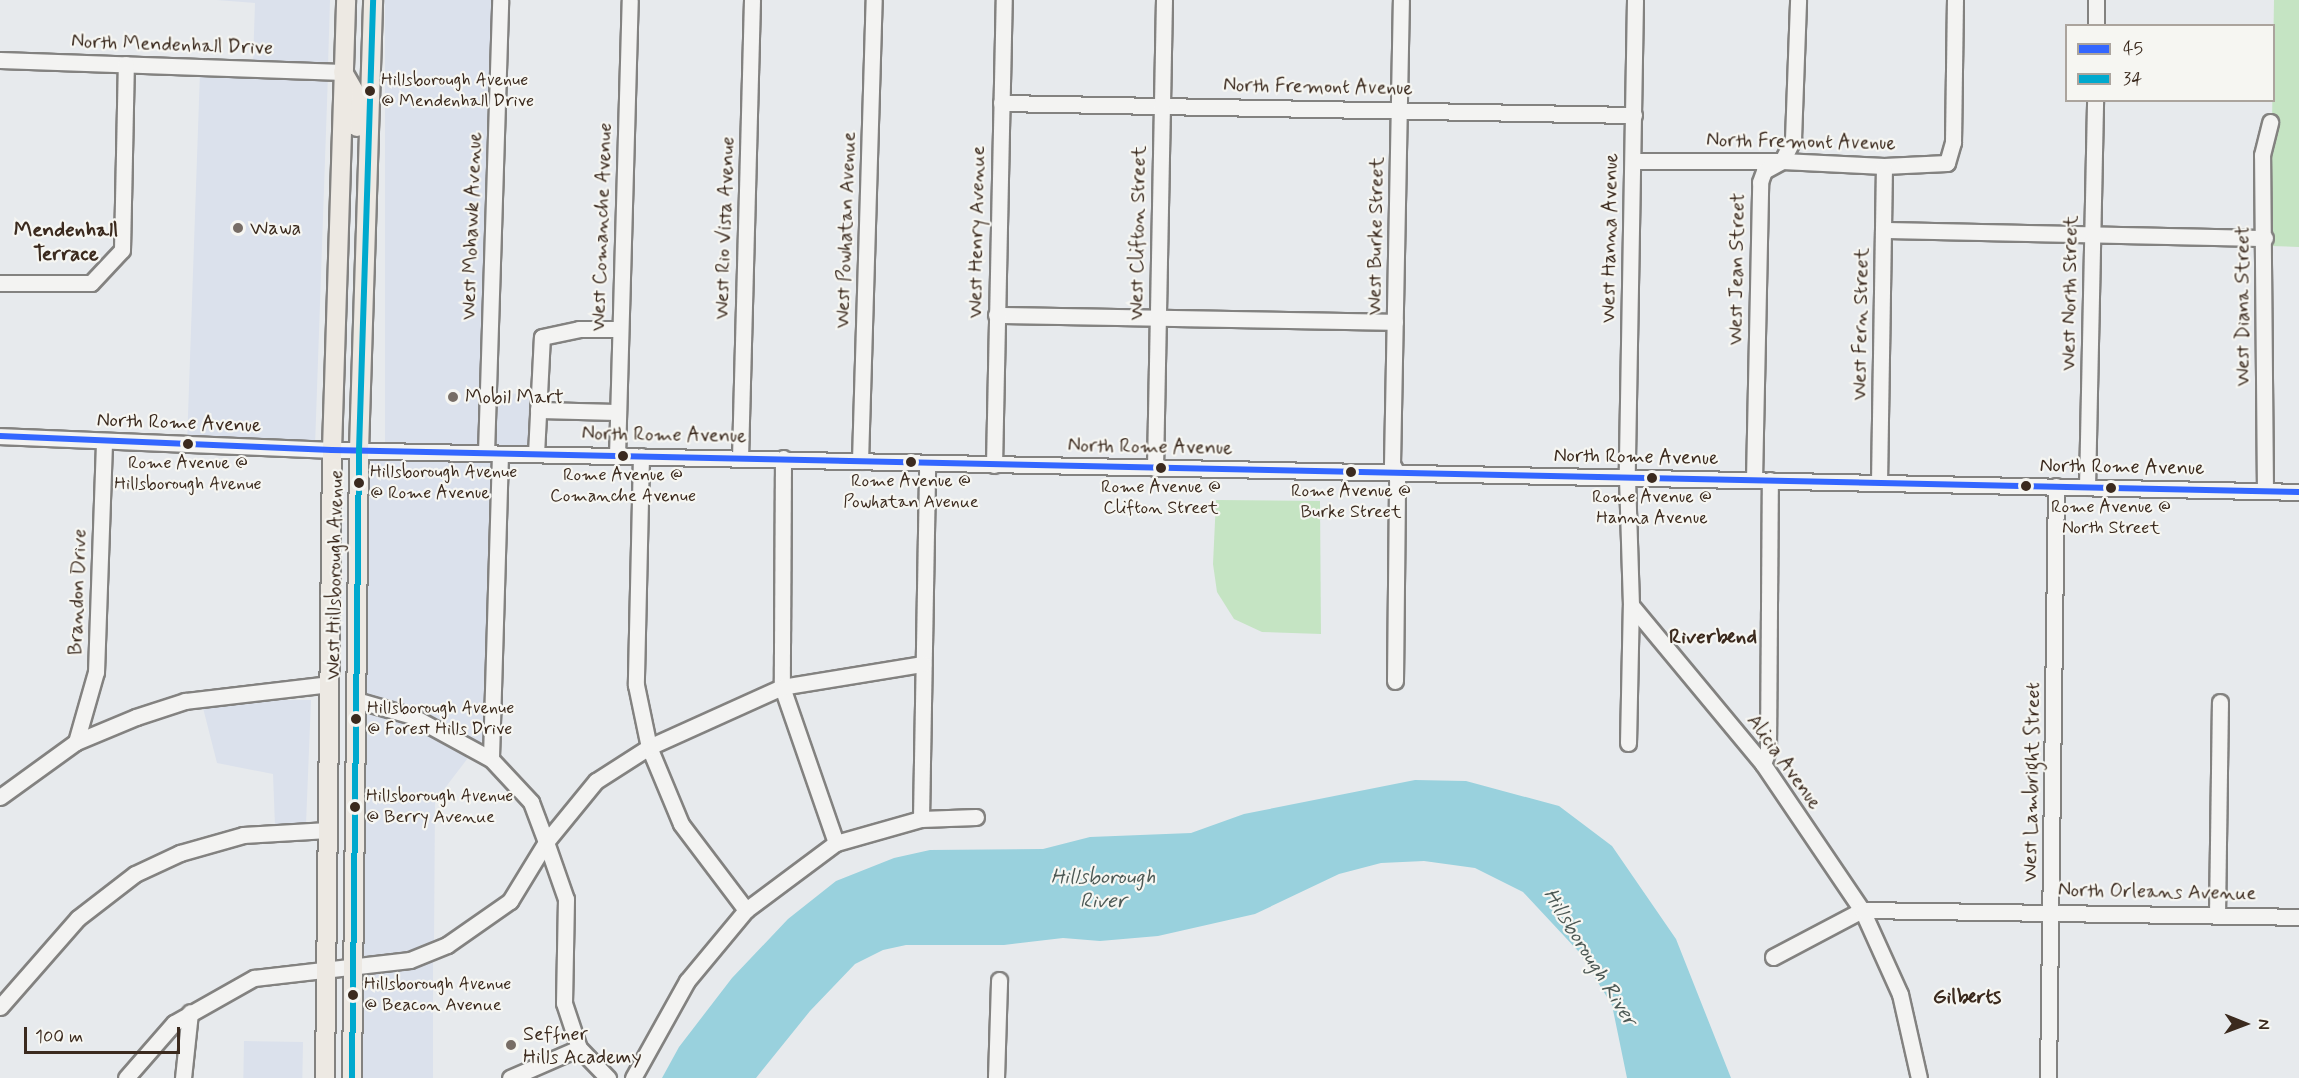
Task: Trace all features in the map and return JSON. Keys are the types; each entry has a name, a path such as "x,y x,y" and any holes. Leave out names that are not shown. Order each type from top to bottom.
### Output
{"main road":[{"name":"West Hillsborough Avenue","path":"325,1078 332,450 346,0"},
{"name":"West Hillsborough Avenue","path":"352,1078 359,450 373,0"},
{"path":"343,72 357,96 357,164 367,199"},
{"path":"330,594 344,636 345,682 356,700"},
{"path":"329,684 344,715 344,807 355,827"}],"street":[{"name":"West Mohawk Avenue","path":"491,759 500,0"},
{"name":"West Comanche Avenue","path":"617,456 630,0"},
{"name":"West Rio Vista Avenue","path":"740,458 752,0"},
{"name":"West Powhatan Avenue","path":"860,462 874,0"},
{"name":"West Henry Avenue","path":"994,465 1004,0"},
{"name":"West Clifton Street","path":"1155,468 1164,0"},
{"name":"West Burke Street","path":"1395,681 1396,473 1392,464 1401,0"},
{"name":"West Hanna Avenue","path":"1627,478 1635,0"},
{"name":"West Jean Street","path":"1754,480 1760,182 1764,171 1782,161 1792,139 1798,0"},
{"name":"North Fremont Avenue","path":"1633,161 1782,161 1884,166 1947,163 1953,142 1955,0"},
{"path":"2096,0 2096,24"},
{"name":"North Mendenhall Drive","path":"0,60 343,72"},
{"path":"0,283 91,283 122,250 126,64"},
{"name":"West North Street","path":"2087,487 2095,102"},
{"name":"North Fremont Avenue","path":"1001,103 1634,115"},
{"name":"West Diana Street","path":"2265,491 2265,238 2262,155 2270,122"},
{"name":"West Fern Street","path":"1879,483 1884,166"},
{"path":"1884,230 2265,238"},
{"path":"996,315 1158,316 1395,322"},
{"path":"536,454 542,337 579,328 620,329"},
{"path":"538,410 618,412"},
{"name":"North Rome Avenue","path":"0,436 332,450 493,454 783,458 860,462 2299,492"},
{"name":"Brandon Drive","path":"76,742 96,672 104,441"},
{"path":"641,456 636,685 649,747 681,824 746,910"},
{"path":"783,458 782,687 836,843"},
{"path":"921,819 927,463"},
{"path":"1627,478 1631,605 1628,743"},
{"path":"1763,764 1768,750 1770,480"},
{"name":"West Lambright Street","path":"2048,1078 2056,486"},
{"name":"Alicia Avenue","path":"1631,605 1763,764 1862,910 1900,994 1919,1078"},
{"path":"126,1078 174,1023 254,978 410,960 447,945 510,901 546,842 597,781 649,747 782,687 923,664"},
{"path":"0,797 76,742 185,701 329,684"},
{"path":"356,700 412,716 491,759 531,802 566,899 564,1003 579,1048 608,1078"},
{"path":"2217,915 2220,702"},
{"path":"633,1078 687,981 746,910 836,843 921,819 976,817"},
{"path":"0,1007 78,918 135,874 180,853 243,835 328,830"},
{"name":"North Orleans Avenue","path":"1773,957 1862,910 2052,910 2299,916"},
{"path":"996,1078 999,980"},
{"path":"183,1078 190,1012"},
{"path":"510,1078 579,1048"}],"shaded area":[{"path":"217,0 330,0 328,66 253,63 255,3"},
{"path":"385,0 494,0 494,445 385,445"},
{"path":"200,72 328,76 315,442 187,438"},
{"path":"494,393 532,394 531,449 493,448"},
{"path":"371,456 494,459 486,735 478,746 363,696"},
{"path":"227,700 311,700 306,825 275,826 273,774 217,763 202,704"},
{"path":"363,708 409,721 471,754 435,801 434,944 408,955 361,961"},
{"path":"359,956 433,956 433,1078 359,1078"},
{"path":"244,1041 303,1042 302,1078 243,1078"}],"green space":[{"path":"2274,0 2299,0 2299,247 2270,246 2272,102 2275,102"},
{"path":"1216,500 1320,501 1321,634 1262,632 1234,619 1217,592 1213,564"}],"water":[{"name":"Hillsborough River","path":"1415,780 1466,781 1559,806 1612,846 1676,939 1731,1078 1627,1078 1612,1005 1579,952 1523,892 1475,868 1424,861 1381,863 1339,874 1255,914 1158,936 1100,941 1063,938 1004,945 906,945 883,950 855,964 810,1011 756,1078 662,1078 679,1047 732,978 788,919 836,881 894,858 930,850 1043,849 1090,837 1191,833 1244,814"}],"transit line":[{"name":"34","path":"352,1078 359,450 373,0"},
{"name":"45","path":"0,436 332,450 2299,492"}],"place":[{"name":"Hillsborough Avenue @ Mendenhall Drive","path":"370,91"},
{"name":"Wawa","path":"238,228"},
{"name":"Mobil Mart","path":"453,397"},
{"name":"Rome Avenue @ Hillsborough Avenue","path":"188,444"},
{"name":"Rome Avenue @ Comanche Avenue","path":"623,456"},
{"name":"Rome Avenue @ Powhatan Avenue","path":"911,462"},
{"name":"Rome Avenue @ Clifton Street","path":"1161,468"},
{"name":"Rome Avenue @ Burke Street","path":"1351,472"},
{"name":"Rome Avenue @ Hanna Avenue","path":"1652,478"},
{"name":"Hillsborough Avenue @ Rome Avenue","path":"359,483"},
{"name":"Rome Avenue @ North Street","path":"2111,488"},
{"name":"Hillsborough Avenue @ Forest Hills Drive","path":"356,719"},
{"name":"Hillsborough Avenue @ Berry Avenue","path":"355,807"},
{"name":"Hillsborough Avenue @ Beacon Avenue","path":"353,995"},
{"name":"Seffner Hills Academy","path":"511,1045"}],"district":[{"name":"Mendenhall Terrace","path":"66,242"},
{"name":"Riverbend","path":"1713,637"},
{"name":"Gilberts","path":"1967,997"}]}
